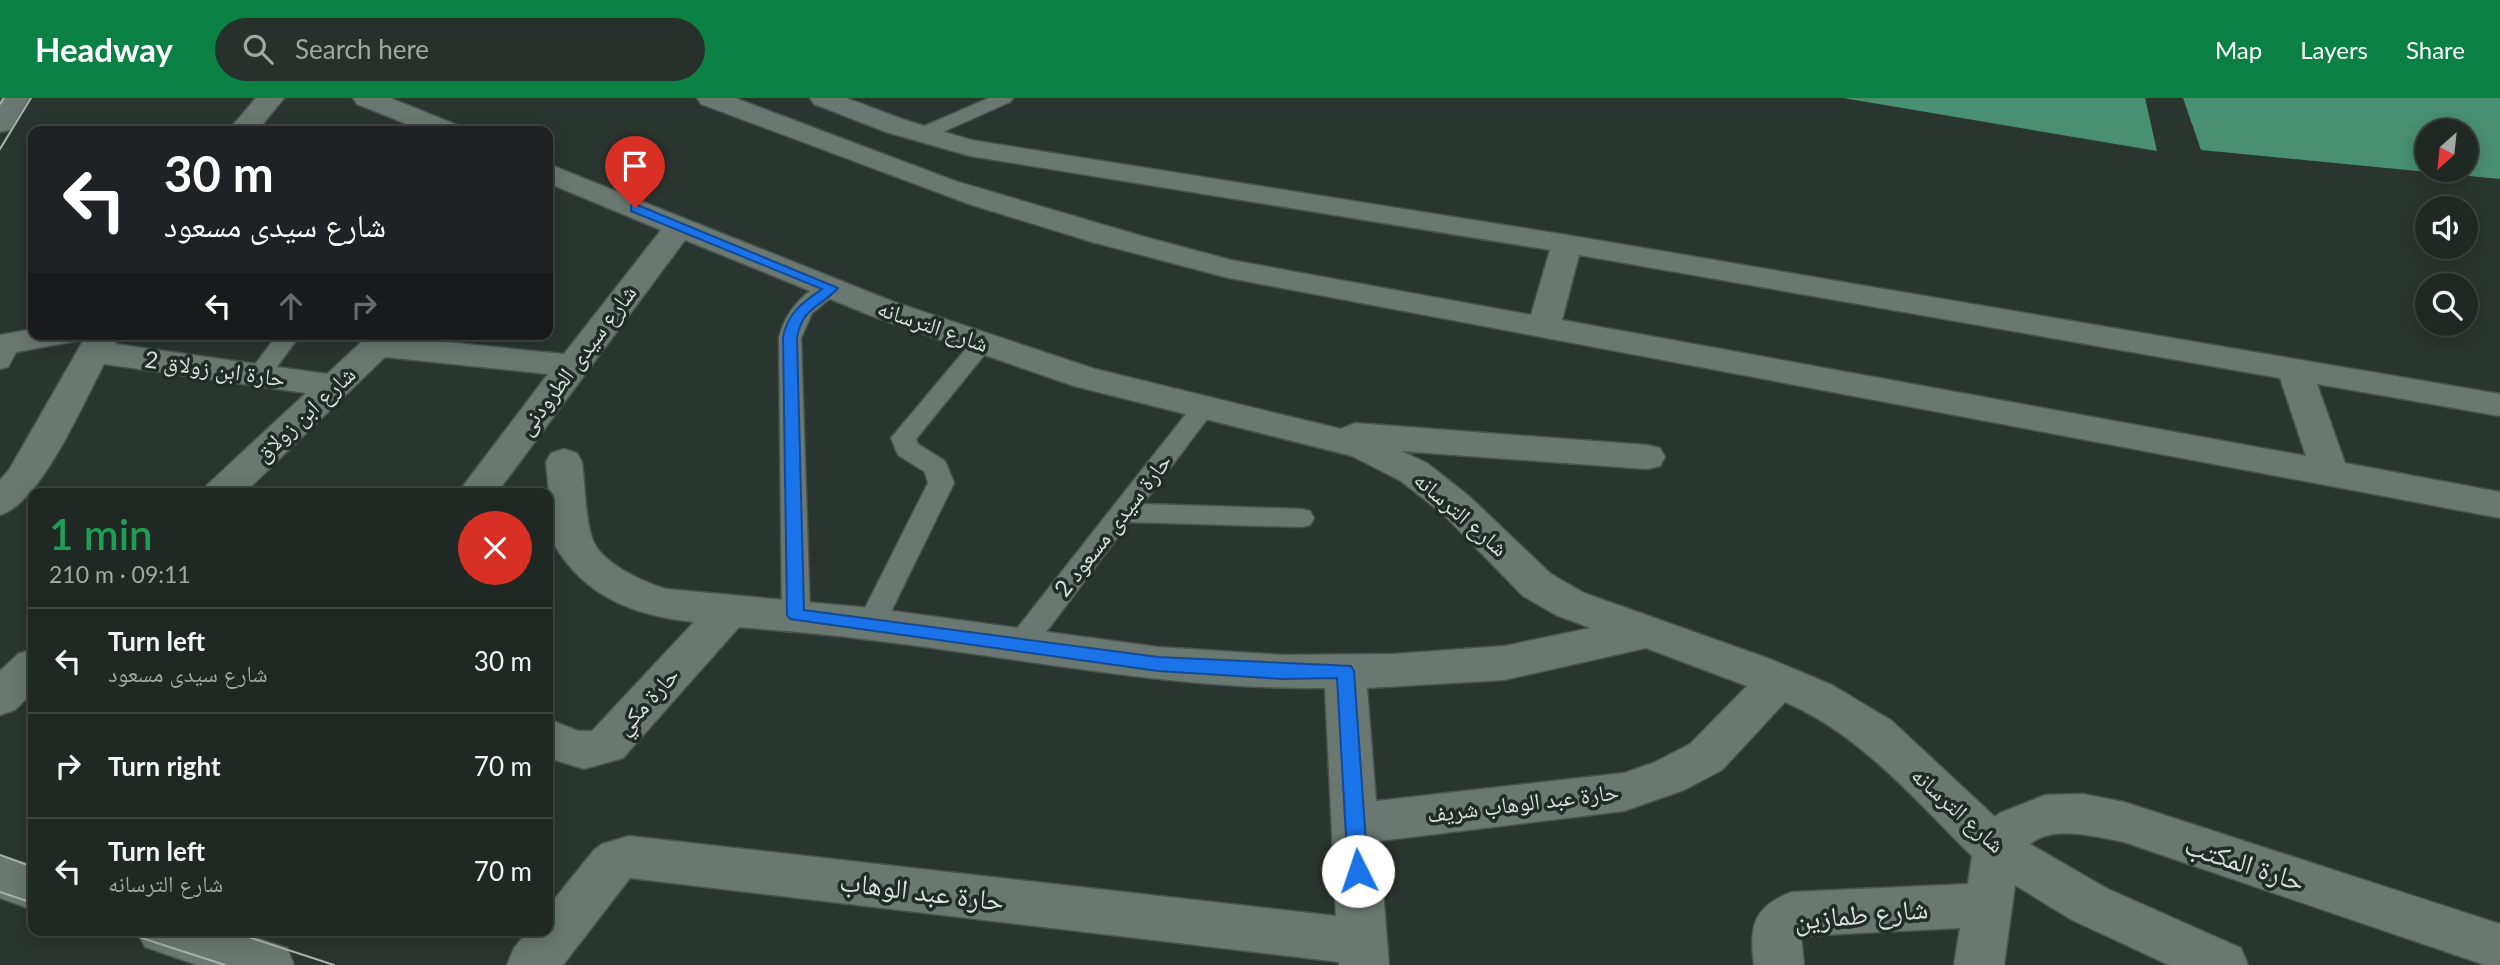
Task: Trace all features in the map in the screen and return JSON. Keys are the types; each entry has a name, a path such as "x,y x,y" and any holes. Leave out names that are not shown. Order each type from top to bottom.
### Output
{"street":[{"path":"0,124 16,98"},
{"path":"246,126 271,98"},
{"path":"710,98 870,160 978,198 1229,270 2500,505"},
{"path":"823,98 862,116 970,148 1567,244 2500,405"},
{"path":"375,109 431,126"},
{"name":"شارع الترسانه","path":"553,175 832,288 983,343 1086,377 1363,447 1414,472 1457,506 1537,584 1570,604 1817,697 1876,734 1997,849 2089,904 2223,965"},
{"name":"شارع سيدى الطرودنى","path":"480,488 680,226"},
{"path":"1543,328 1567,244"},
{"path":"3,350 41,340"},
{"path":"384,340 573,366"},
{"name":"شارع ابن زولاق","path":"226,488 384,340"},
{"path":"0,502 23,479 99,343"},
{"name":"حارة ابن زولاق 2","path":"99,343 259,375 336,386"},
{"path":"2294,369 2330,474"},
{"path":"1307,431 1647,457"},
{"path":"564,462 558,508 573,544 600,575 629,593 666,604 872,624 1158,664 1283,672 1394,671 1504,663 1646,632"},
{"name":"حارة مكي","path":"553,740 572,751 595,750 607,745 731,609"},
{"path":"0,698 28,671"},
{"name":"حارة عبد الوهاب","path":"532,965 611,865 619,859 629,857 1363,953 1345,671"},
{"name":"حارة عبد الوهاب شريف","path":"1355,824 1624,792 1668,777 1706,757 1778,681"},
{"name":"حارة المكتب","path":"1997,849 2017,827 2045,815 2082,814 2124,822 2500,947"},
{"path":"1979,965 1997,849"},
{"path":"0,877 28,886"},
{"name":"شارع طمازين","path":"1780,965 1775,931 1784,917 1792,914 1988,905"},
{"path":"178,936 269,965"}],"lane":[{"path":"920,135 1004,98"},
{"path":"796,615 790,338 792,324 801,310 832,288"},
{"path":"259,375 285,340"},
{"path":"872,624 942,483 936,467 907,449 903,438 983,343"},
{"name":"حارة سيدى مسعود 2","path":"1021,644 1205,406"},
{"path":"1122,513 1301,518"}],"shaded area":[{"path":"1843,98 2145,98 2157,151"},
{"path":"2183,98 2500,98 2500,179 2478,177 2478,119 2415,119 2415,171 2201,150"}],"tram line":[{"path":"0,104 4,98"},
{"path":"0,149 31,98"},
{"path":"0,855 28,865"},
{"path":"0,892 28,901"},
{"path":"135,936 225,965"},
{"path":"245,936 334,965"}],"route":[{"path":"635,208 832,288 814,298 801,310 792,324 790,338 796,615 1158,664 1283,672 1345,671 1358,871"}]}
